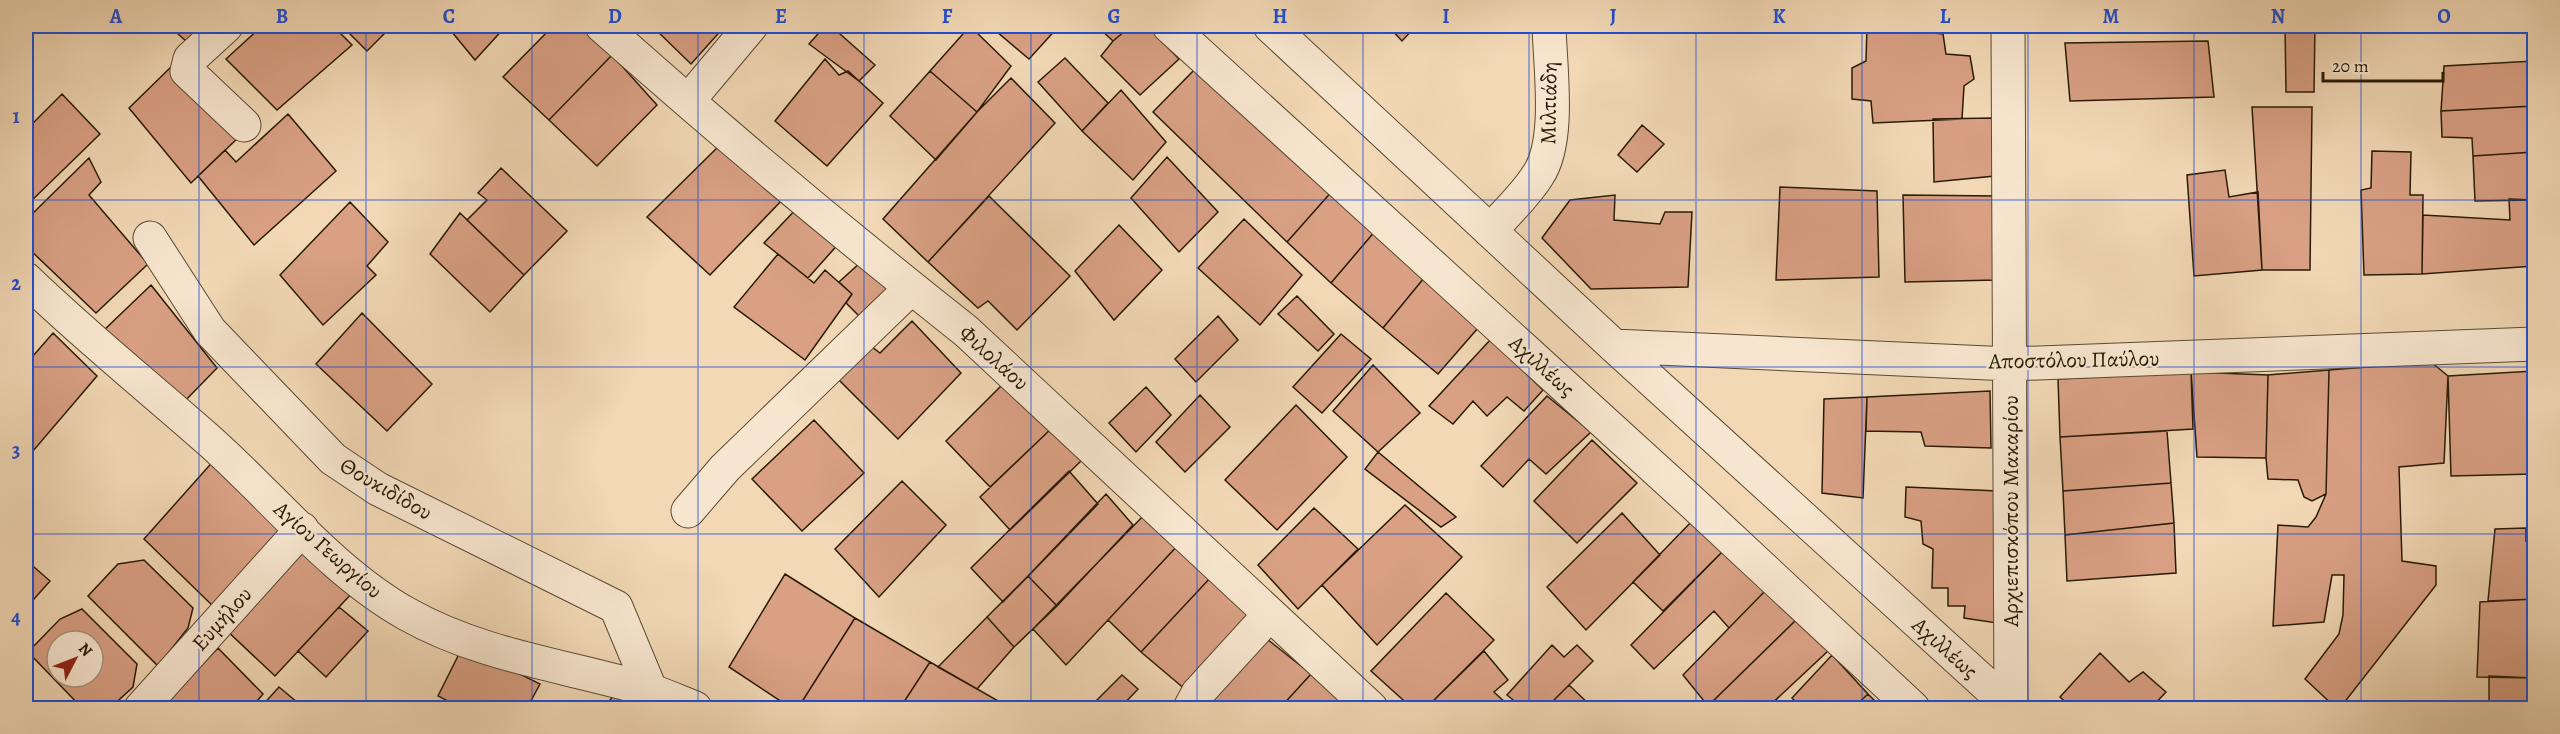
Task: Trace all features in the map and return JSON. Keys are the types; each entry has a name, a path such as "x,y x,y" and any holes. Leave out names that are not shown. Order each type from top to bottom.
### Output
{"street":[{"path":"226,26 190,59 187,71 244,125"},
{"name":"Φιλολάου","path":"602,26 911,288 966,331 1371,708"},
{"path":"688,101 751,26"},
{"name":"Αχιλλέως","path":"1169,26 1686,497 1913,708"},
{"name":"Αχιλλέως","path":"1270,26 1614,346 2012,708"},
{"name":"Μιλτιάδη","path":"1490,231 1539,174 1550,152 1552,126 1549,26"},
{"name":"Αρχιεπισκόπου Μακαρίου","path":"2008,26 2012,708"},
{"name":"Θουκιδίδου","path":"150,237 210,331 333,459 378,489 616,607 651,690"},
{"name":"Αγίου Γεωργίου","path":"26,279 69,321 212,444 363,586 408,614 454,636 517,657 651,690 695,708"},
{"path":"688,511 725,468 911,288"},
{"name":"Αποστόλου Παύλου","path":"1614,346 2010,364 2535,344"},
{"name":"Ευμήλου","path":"141,708 302,529"},
{"path":"1190,708 1198,693 1270,615"}],"building":[{"path":"169,26 201,26 186,41"},
{"path":"262,26 333,26 352,45 277,110 226,59"},
{"path":"342,26 392,26 367,51"},
{"path":"447,26 506,26 475,60"},
{"path":"553,26 583,26 612,55 549,120 503,77"},
{"path":"652,26 725,26 691,64"},
{"path":"825,26 831,26 875,65 859,81 809,44"},
{"path":"970,26 1011,66 977,112 930,71"},
{"path":"990,26 1059,26 1029,59"},
{"path":"1097,26 1131,26 1113,41"},
{"path":"1131,26 1147,26 1179,59 1140,95 1101,56 1113,41"},
{"path":"1388,26 1416,26 1402,41"},
{"path":"1867,26 1943,34 1946,54 1970,56 1974,79 1964,86 1962,119 1873,123 1871,101 1852,99 1852,68 1866,61"},
{"path":"2285,26 2315,26 2314,92 2286,92"},
{"path":"2208,41 2214,97 2070,101 2065,43"},
{"path":"612,55 657,105 597,166 549,120"},
{"path":"1065,58 1108,103 1082,131 1038,82"},
{"path":"825,59 839,75 848,71 883,103 827,166 775,121"},
{"path":"2534,61 2534,106 2441,111 2444,66"},
{"path":"172,66 242,134 191,183 129,108"},
{"path":"1198,66 1334,189 1287,242 1153,112"},
{"path":"930,71 977,112 936,160 890,116"},
{"path":"1011,78 1055,123 928,262 883,219 977,112"},
{"path":"1121,90 1166,142 1133,180 1082,131"},
{"path":"62,94 100,134 26,206 26,130"},
{"path":"2534,106 2534,152 2473,156 2472,138 2442,137 2441,111"},
{"path":"2252,107 2312,107 2310,270 2262,270"},
{"path":"288,114 336,171 254,245 198,176 225,150 236,162"},
{"path":"1994,118 1995,176 1934,182 1933,119"},
{"path":"1642,125 1664,144 1637,172 1618,155"},
{"path":"723,142 785,197 710,275 647,217"},
{"path":"2372,151 2411,152 2410,195 2423,195 2422,274 2364,275 2361,190 2371,188"},
{"path":"2534,152 2534,200 2475,201 2473,156"},
{"path":"1167,157 1218,212 1179,252 1131,198"},
{"path":"89,158 101,182 89,195 148,264 96,313 26,246 26,220"},
{"path":"501,168 567,231 524,275 467,220 487,200 478,193"},
{"path":"2225,170 2229,197 2258,192 2262,270 2194,276 2187,175"},
{"path":"1780,187 1877,191 1879,277 1776,280"},
{"path":"1334,189 1376,230 1331,283 1287,242"},
{"path":"1615,195 1614,220 1660,224 1665,212 1692,212 1688,287 1591,289 1542,238 1570,200"},
{"path":"1903,195 1996,196 1997,280 1905,282"},
{"path":"989,196 1070,276 1017,330 988,301 978,308 928,262"},
{"path":"2509,199 2534,200 2534,266 2422,274 2423,215 2510,220"},
{"path":"350,202 388,242 367,266 376,275 323,325 280,275"},
{"path":"800,205 841,241 808,278 764,243"},
{"path":"460,213 524,275 490,312 430,254"},
{"path":"1244,219 1302,275 1260,325 1198,268"},
{"path":"1119,225 1162,270 1114,320 1075,271"},
{"path":"1376,230 1424,278 1383,328 1331,283"},
{"path":"778,254 814,283 825,270 852,294 805,360 734,307"},
{"path":"861,262 888,289 860,317 846,303 852,294 839,282"},
{"path":"1424,278 1478,328 1438,374 1383,328"},
{"path":"151,285 217,368 181,405 102,332"},
{"path":"1297,296 1334,334 1318,351 1278,314"},
{"path":"362,313 432,384 387,431 316,364"},
{"path":"1218,316 1238,340 1196,382 1175,359"},
{"path":"912,321 961,373 898,439 839,380 872,347 880,353"},
{"path":"53,333 97,376 27,458 26,364"},
{"path":"1341,334 1371,359 1322,413 1293,387"},
{"path":"1491,339 1543,390 1524,411 1507,397 1487,416 1473,401 1453,424 1429,406"},
{"path":"2431,362 2448,376 2444,463 2399,467 2402,561 2436,566 2436,585 2340,708 2336,708 2305,679 2339,634 2343,615 2344,575 2332,575 2324,622 2273,626 2278,525 2308,527 2316,517 2326,494 2329,370"},
{"path":"1373,365 1420,413 1378,452 1333,411"},
{"path":"2329,370 2326,494 2312,501 2304,497 2298,480 2268,479 2266,458 2268,375"},
{"path":"2534,371 2534,474 2451,476 2448,376"},
{"path":"2191,372 2193,429 2060,437 2058,379"},
{"path":"2191,372 2268,375 2266,458 2197,457"},
{"path":"1007,380 1054,426 990,487 946,441"},
{"path":"1146,387 1171,415 1136,452 1109,423"},
{"path":"1990,391 1991,448 1925,446 1921,432 1866,431 1867,397"},
{"path":"1200,395 1230,427 1185,472 1156,442"},
{"path":"1547,396 1591,432 1546,474 1529,459 1503,487 1481,466"},
{"path":"1867,397 1863,498 1822,493 1824,399"},
{"path":"1296,405 1347,457 1277,530 1225,480"},
{"path":"814,420 864,473 802,531 752,479"},
{"path":"1054,426 1082,460 1010,530 980,497"},
{"path":"2167,431 2171,483 2063,491 2060,437"},
{"path":"1592,440 1637,483 1577,543 1534,501"},
{"path":"1378,452 1456,517 1441,527 1365,469"},
{"path":"216,458 287,530 216,609 144,539"},
{"path":"1069,471 1098,504 1003,602 971,568"},
{"path":"902,481 946,525 879,597 835,549"},
{"path":"2171,483 2174,523 2065,535 2063,491"},
{"path":"1906,487 1998,491 1997,623 1964,618 1965,606 1948,606 1948,588 1932,588 1933,549 1923,544 1921,521 1905,517"},
{"path":"1106,494 1133,525 1057,606 1028,576"},
{"path":"1405,505 1462,557 1377,645 1322,585"},
{"path":"1314,508 1358,549 1298,609 1258,565"},
{"path":"1147,512 1180,543 1066,665 1033,629"},
{"path":"1622,513 1660,555 1586,630 1547,587"},
{"path":"1694,519 1725,549 1663,611 1633,582"},
{"path":"2174,523 2176,573 2067,581 2065,535"},
{"path":"2526,528 2526,541 2534,542 2534,599 2488,601 2495,529"},
{"path":"302,541 353,592 275,676 224,628"},
{"path":"1180,543 1212,576 1141,652 1108,620"},
{"path":"1725,549 1765,591 1729,628 1714,611 1654,669 1631,645"},
{"path":"26,560 50,581 26,608"},
{"path":"144,560 193,608 188,628 158,666 88,596 118,564"},
{"path":"785,574 855,618 798,708 791,708 729,667"},
{"path":"1028,576 1057,606 1014,647 987,617"},
{"path":"1212,576 1253,616 1186,690 1141,652"},
{"path":"1765,591 1796,620 1708,706 1683,675"},
{"path":"1446,593 1494,640 1426,708 1412,708 1371,671"},
{"path":"2534,599 2534,678 2477,677 2480,602"},
{"path":"339,607 368,631 326,677 298,651"},
{"path":"82,609 102,629 50,629 60,619"},
{"path":"987,617 1014,647 977,689 938,667"},
{"path":"855,618 930,662 900,708 798,708"},
{"path":"1796,620 1828,651 1767,708 1711,708 1708,706"},
{"path":"105,632 137,664 133,687 110,708 82,708 64,689 105,689"},
{"path":"45,634 45,670 28,652"},
{"path":"1262,635 1311,674 1280,708 1221,708 1209,698"},
{"path":"1552,645 1564,657 1577,645 1593,661 1546,708 1523,708 1507,695"},
{"path":"463,646 540,684 527,708 461,708 438,696"},
{"path":"218,648 263,694 251,708 161,708"},
{"path":"1484,651 1508,680 1494,692 1511,708 1426,708"},
{"path":"2100,653 2129,682 2143,672 2166,692 2151,708 2072,708 2060,697"},
{"path":"1832,655 1868,694 1853,708 1801,708 1792,698"},
{"path":"930,662 1000,702 996,708 900,708"},
{"path":"1311,674 1355,708 1280,708"},
{"path":"1122,675 1138,689 1120,708 1089,708"},
{"path":"2489,676 2534,678 2534,708 2489,708"},
{"path":"1569,685 1593,708 1546,708"},
{"path":"279,687 304,708 260,708"},
{"path":"617,691 655,708 604,708"},
{"path":"1868,694 1882,708 1853,708"}]}
